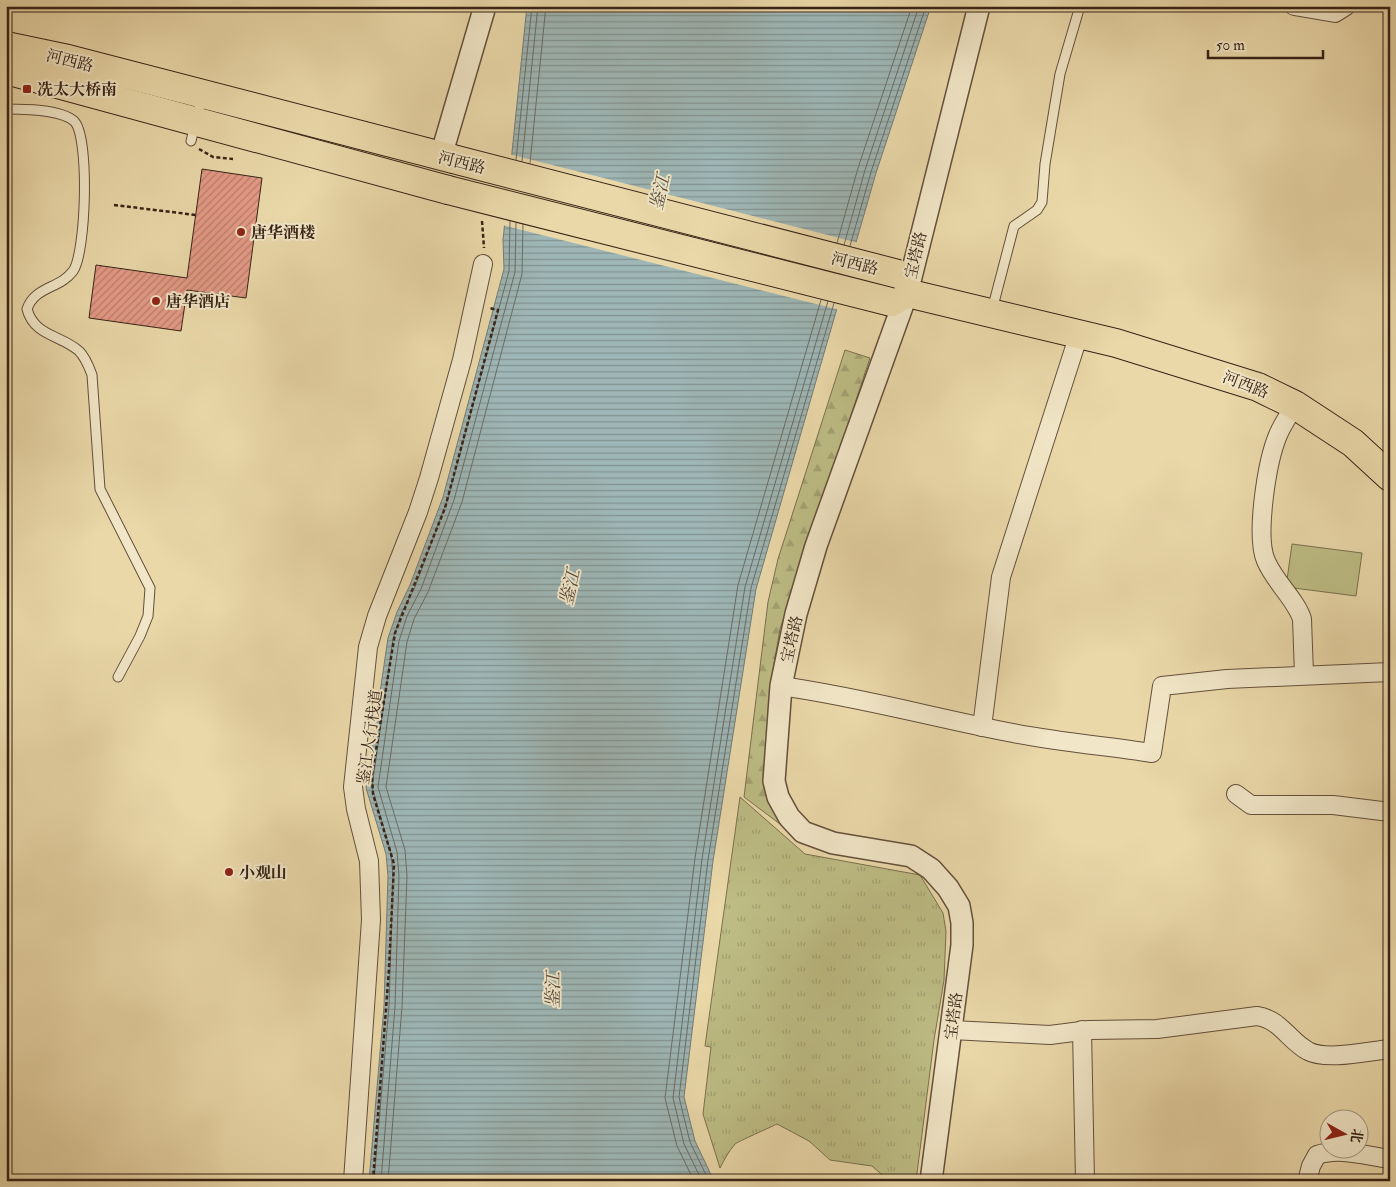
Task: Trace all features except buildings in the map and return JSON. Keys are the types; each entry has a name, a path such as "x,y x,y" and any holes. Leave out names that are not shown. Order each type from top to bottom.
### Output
{"main road":[{"name":"河西路","path":"10,59 170,86 202,96 447,158 899,290"},
{"name":"河西路","path":"10,59 164,113 193,131 448,190 899,290 1079,334 1218,373 1258,387 1295,405 1353,444 1390,477"},
{"path":"164,113 170,86"}],"street":[{"path":"447,158 484,6"},
{"name":"宝塔路","path":"931,1181 962,945 962,923 959,906 948,888 931,869 910,856 833,843 803,832 789,816 778,797 774,780 781,686 796,614 816,546 921,228 979,6"},
{"path":"1294,6 1335,13 1346,6"},
{"path":"353,1181 371,920 369,861 356,809 353,787 367,653 377,616 418,512 429,478 462,360 483,264"},
{"path":"982,727 1001,577 1079,334"},
{"path":"1295,405 1278,435 1271,457 1262,541 1265,558 1273,576 1300,612 1304,675"},
{"path":"781,686 886,704 982,727 1152,753 1162,686 1227,679 1390,672"},
{"path":"1236,794 1251,805 1333,805 1390,812"},
{"path":"952,1030 1050,1035 1082,1030 1157,1029 1257,1016 1265,1017 1277,1024 1297,1043 1316,1054 1390,1049"},
{"path":"1082,1030 1085,1181"},
{"path":"1307,1181 1311,1166 1317,1155 1326,1152 1342,1151 1390,1160"}],"lane":[{"path":"991,313 1014,226 1037,210 1042,202 1045,164 1060,74 1080,6"},
{"path":"193,131 202,96"},
{"path":"6,109 58,114 74,121 80,132 85,178 79,250 74,270 67,278 42,289 30,302 27,309 34,325 75,348 86,359 92,375 100,489 150,588 148,616 140,636 118,677"}],"path":[{"path":"193,131 213,156 233,159"},
{"path":"114,205 196,215"},
{"name":"鉴江人行栈道","path":"373,1181 389,969 394,864 372,794 372,775 395,633 445,508 498,310"}],"green space":[{"path":"845,350 870,358 780,629 770,687 764,789 788,830 744,797 768,602 778,559"},
{"path":"1292,544 1362,553 1356,596 1286,587"},
{"path":"740,797 805,854 920,875 943,913 946,931 944,980 934,1040 916,1181 889,1181 872,1166 830,1160 809,1141 777,1124 735,1144 720,1168 703,1114 711,1047 705,1046"}],"water":[{"name":"鉴江","path":"527,6 931,6 876,173 756,589 713,861 684,1097 695,1141 714,1181 369,1181 384,1006 388,876 386,854 366,788 388,638 443,497 504,269 503,240"}],"pier":[{"path":"509,154 859,243 840,310 502,225"}],"place":[{"name":"冼太大桥南","path":"27,89"},
{"name":"唐华酒楼","path":"241,232"},
{"name":"唐华酒店","path":"156,301"},
{"name":"小观山","path":"229,872"}]}
